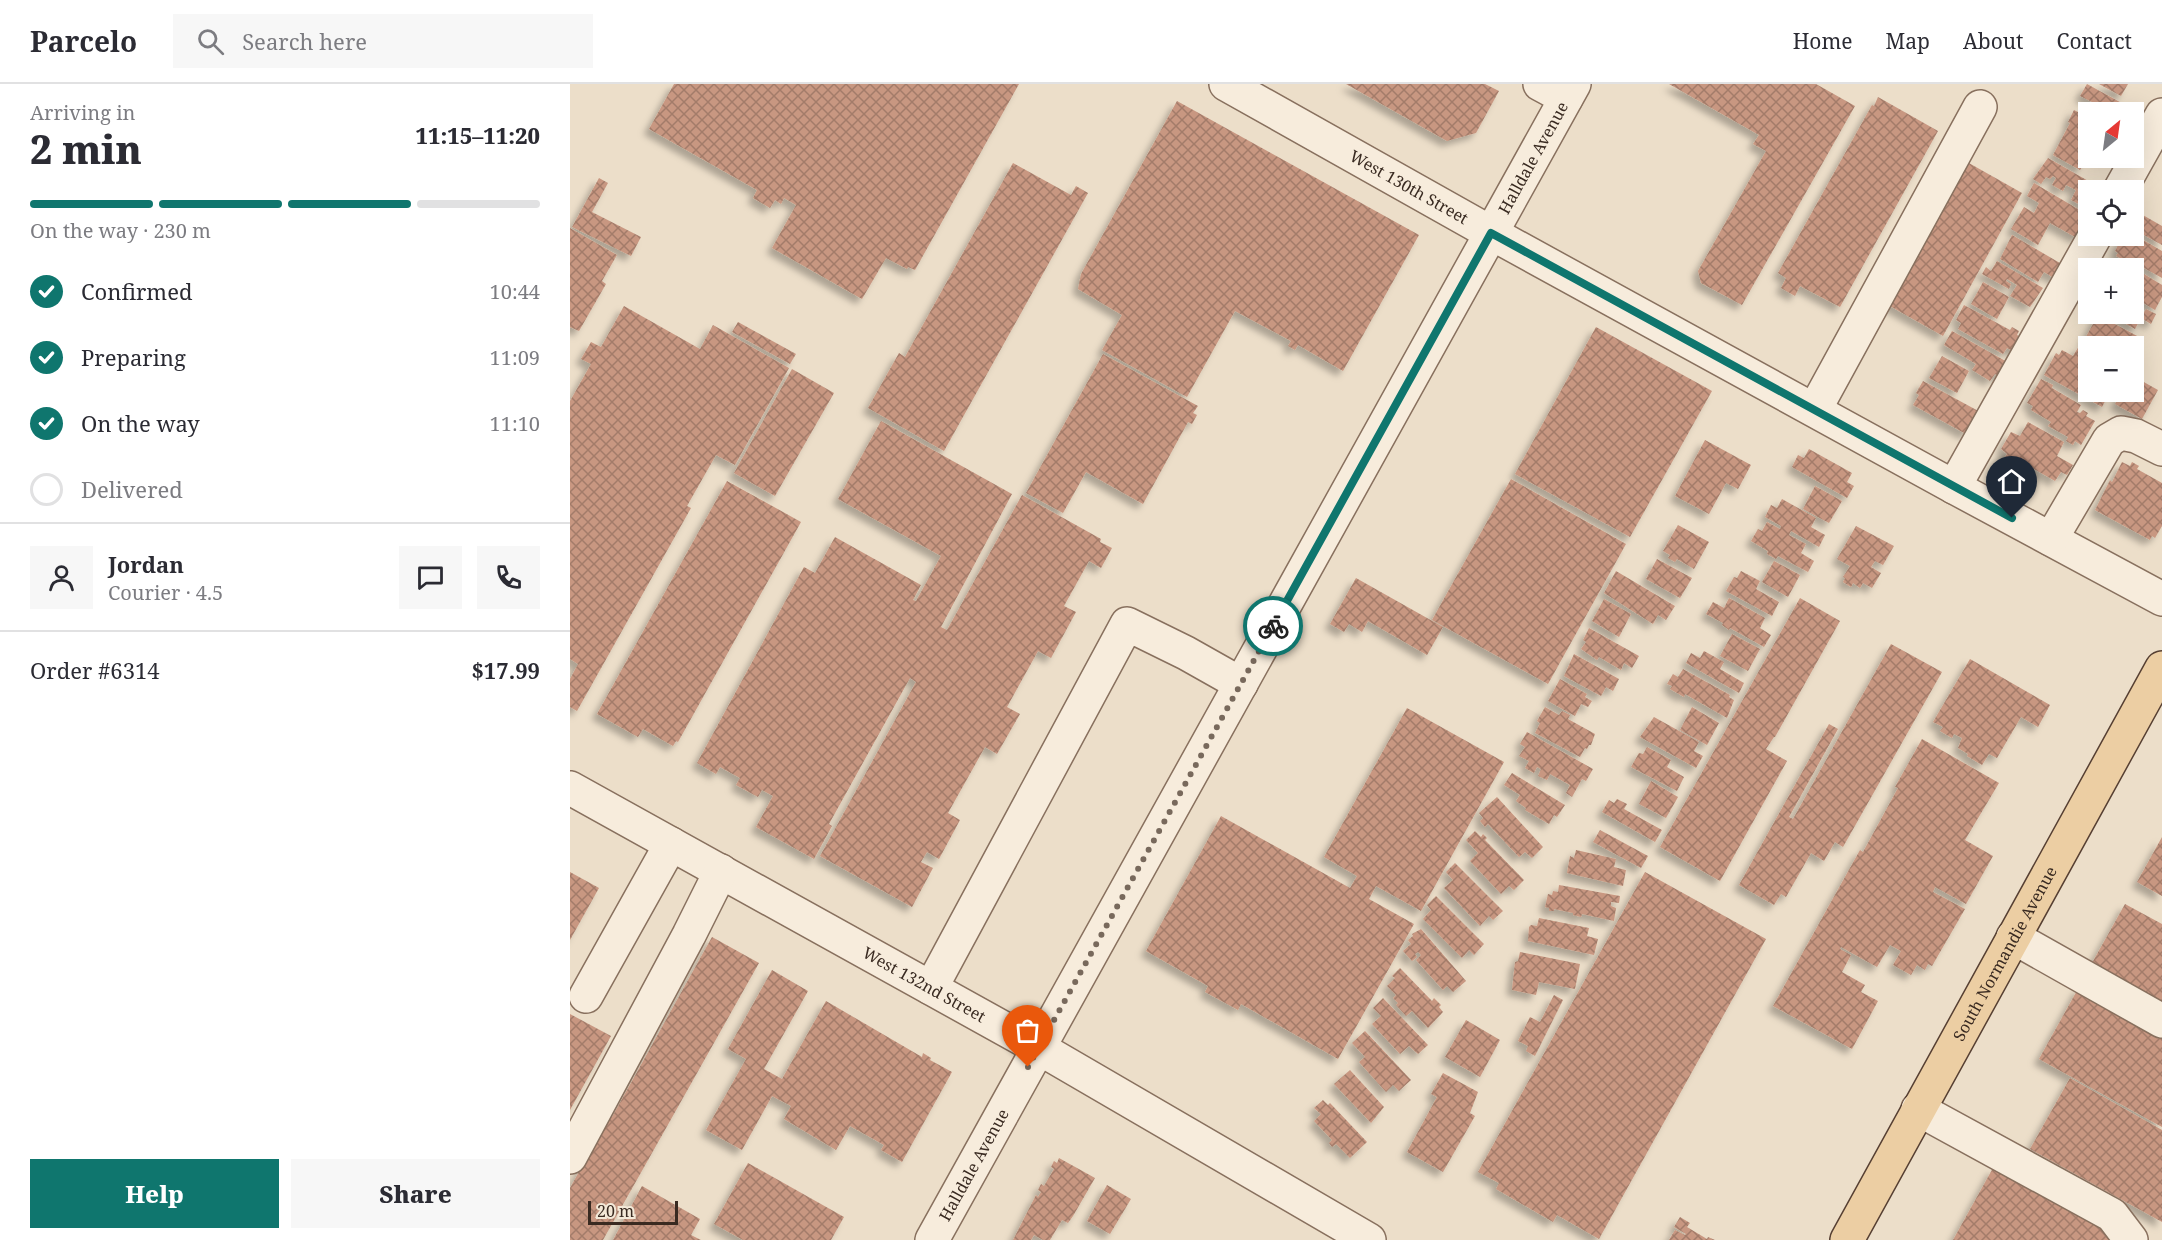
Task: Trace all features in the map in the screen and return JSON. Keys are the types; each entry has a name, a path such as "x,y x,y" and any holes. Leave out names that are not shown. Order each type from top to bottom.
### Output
{"main road":[{"name":"South Normandie Avenue","path":"1847,1240 2162,668"}],"street":[{"name":"West 130th Street","path":"1227,84 1491,233 2162,599"},
{"name":"Halldale Avenue","path":"932,1240 1491,233 1560,89"},
{"path":"1815,410 1980,107"},
{"path":"2126,180 2162,115"},
{"path":"1954,487 2089,246"},
{"path":"2051,539 2109,440 2121,433 2136,436 2162,448"},
{"path":"931,988 1127,624 1186,653 1241,684"},
{"name":"West 132nd Street","path":"570,788 1039,1048 1369,1240"},
{"path":"586,996 671,844"},
{"path":"570,1157 721,872"},
{"path":"2013,937 2162,1021"},
{"path":"1918,1109 2112,1215 2131,1240"}],"building":[{"path":"674,84 1019,84 915,270 908,267 907,269 886,258 862,299 772,248 796,205 784,198 781,204 775,200 770,208 753,198 757,190 649,129"},
{"path":"1346,84 1485,84 1499,91 1476,133 1447,141"},
{"path":"1669,84 1816,84 1855,106 1742,305 1701,283 1698,271 1766,151 1753,144 1759,135"},
{"path":"2087,84 2120,102 2092,102 2080,96"},
{"path":"2099,84 2128,84 2121,96"},
{"path":"1878,97 1938,131 1840,307 1800,286 1795,296 1781,288 1786,278 1778,273"},
{"path":"1177,101 1419,235 1343,371 1298,345 1295,350 1288,346 1291,341 1235,311 1187,397 1102,350 1122,315 1078,289 1081,274"},
{"path":"2074,110 2078,112 2078,168 2081,168 2080,170 2053,155 2070,123 2068,122"},
{"path":"1960,158 2022,193 1943,336 1881,301"},
{"path":"2048,158 2086,180 2078,180 2078,204 2071,200 2076,190 2066,185 2063,191 2052,185 2056,178 2053,176 2050,179 2046,177 2041,184 2033,179"},
{"path":"1013,163 1071,195 1076,186 1088,193 944,451 868,408 899,353 905,357"},
{"path":"599,178 608,183 592,212 641,237 631,256 572,227"},
{"path":"2034,183 2078,209 2078,237 2050,223 2038,245 2011,229 2024,207 2034,213 2039,203 2027,196"},
{"path":"2144,216 2162,226 2162,245 2144,235"},
{"path":"570,228 617,255 602,281 606,284 579,331 570,327"},
{"path":"2012,235 2065,266 2057,280 2044,272 2038,282 2000,259"},
{"path":"2144,240 2162,251 2162,278 2144,268 2144,258 2120,258 2116,256 2118,253 2115,251 2118,246 2144,246"},
{"path":"1997,261 2043,288 2030,307 2010,296 2017,285 2007,279 2006,281 2011,284 2009,289 1982,274 1986,267 1991,271"},
{"path":"2144,274 2162,285 2162,297 2155,310 2144,304"},
{"path":"1983,282 2009,297 1997,319 1971,304"},
{"path":"1964,305 2010,330 2012,327 2019,331 2017,335 2025,339 2017,353 2007,348 2003,354 1958,329 1961,323 1956,320"},
{"path":"624,306 700,349 713,325 789,368 735,465 716,455 687,506 691,508 577,711 570,707 570,679 578,664 570,659 570,401 591,364 581,359 591,342 601,347"},
{"path":"2146,309 2156,314 2151,324 2144,320"},
{"path":"738,322 796,354 790,364 732,332"},
{"path":"2093,324 2115,324 2137,336 2086,336"},
{"path":"2126,324 2138,324 2135,329"},
{"path":"1596,327 1712,391 1630,537 1515,474"},
{"path":"1952,331 2009,363 2001,378 1995,374 1990,381 1972,370 1976,364 1944,345"},
{"path":"2078,348 2078,394 2044,375 2056,353 2059,355 2062,350 2073,356"},
{"path":"1103,354 1198,406 1193,413 1197,415 1192,424 1188,422 1143,504 1086,472 1063,513 1026,493"},
{"path":"1942,356 1969,371 1957,393 1929,378"},
{"path":"792,369 834,393 775,496 734,473"},
{"path":"2041,379 2081,405 2077,412 2080,413 2083,410 2088,413 2086,416 2095,421 2081,445 2075,441 2073,445 2066,441 2068,437 2048,426 2051,422 2031,410 2033,406 2027,403"},
{"path":"1923,381 1982,413 1966,434 1913,405 1919,395 1916,393"},
{"path":"2144,382 2158,390 2142,419 2115,404 2116,402 2144,402"},
{"path":"2093,402 2105,402 2102,407"},
{"path":"881,421 1012,494 941,627 947,630 1022,495 1101,539 1100,542 1112,548 1101,568 1089,561 1064,606 1076,612 1051,658 1038,651 1007,707 1020,714 997,754 985,747 948,813 960,820 939,859 927,852 921,862 933,868 912,907 820,856 916,682 910,678 829,824 832,826 814,859 756,827 773,796 762,790 758,797 736,785 740,778 720,767 716,774 697,763 804,567 815,573 835,537 921,585 913,600 916,601 941,556 838,499"},
{"path":"2028,422 2064,442 2057,456 2073,465 2067,475 2061,472 2055,481 2018,460 2016,464 2005,457 2007,454 2001,449 2011,432 2020,436"},
{"path":"1705,440 1751,465 1738,489 1726,483 1709,514 1675,496"},
{"path":"1809,449 1852,473 1847,482 1854,486 1847,498 1792,467 1798,455 1804,458"},
{"path":"2122,462 2130,466 2132,462 2139,466 2137,469 2162,483 2162,526 2155,538 2152,536 2150,540 2095,510"},
{"path":"1511,479 1626,544 1548,684 1432,620"},
{"path":"727,481 801,522 678,742 676,741 673,746 643,729 638,737 597,714"},
{"path":"1815,486 1842,501 1829,523 1803,509"},
{"path":"1782,499 1816,518 1811,527 1825,535 1819,547 1791,531 1789,535 1806,544 1801,553 1814,561 1808,572 1778,556 1776,559 1767,554 1768,551 1751,541 1758,529 1762,531 1767,522 1780,529 1781,526 1765,517 1771,505 1777,508"},
{"path":"1678,525 1709,542 1694,569 1677,559 1675,562 1668,558 1670,555 1663,551"},
{"path":"1856,526 1894,546 1883,565 1875,561 1871,567 1881,573 1872,588 1863,583 1860,588 1853,583 1851,587 1843,582 1845,578 1843,577 1850,566 1837,559"},
{"path":"1657,559 1692,578 1680,598 1646,579"},
{"path":"1774,561 1800,575 1788,597 1762,582"},
{"path":"1616,571 1675,606 1666,620 1658,615 1653,624 1604,593"},
{"path":"1741,571 1760,581 1756,589 1779,602 1772,616 1726,591 1734,577 1737,578"},
{"path":"1356,578 1443,627 1427,655 1368,621 1362,632 1349,624 1344,632 1330,624"},
{"path":"1729,598 1765,618 1760,628 1771,635 1764,647 1730,628 1729,630 1722,625 1723,623 1706,614 1713,602 1724,608"},
{"path":"1800,598 1840,621 1766,749 1787,761 1720,881 1660,847"},
{"path":"1604,599 1631,614 1619,637 1592,621"},
{"path":"1589,628 1639,656 1632,668 1624,663 1621,670 1599,657 1597,660 1581,649 1586,642 1583,640"},
{"path":"1732,634 1760,649 1748,671 1720,656"},
{"path":"1891,644 1942,672 1843,847 1835,842 1824,861 1811,853 1786,897 1781,894 1774,905 1739,885 1829,724 1838,729 1789,817 1793,819"},
{"path":"1704,651 1724,662 1720,669 1744,683 1739,693 1686,663 1691,653 1700,658"},
{"path":"1574,654 1619,679 1613,691 1606,687 1601,696 1564,676"},
{"path":"1970,659 2050,705 2038,727 2021,717 1997,758 1989,754 1982,765 1958,748 1962,738 1954,734 1952,738 1940,731 1943,727 1933,722"},
{"path":"1683,669 1730,695 1729,697 1734,700 1727,718 1685,694 1684,697 1670,689 1672,686 1667,684 1673,674 1678,677"},
{"path":"1560,679 1587,694 1585,697 1592,701 1588,707 1581,704 1575,716 1548,701"},
{"path":"1545,707 1559,715 1562,711 1570,715 1568,719 1595,734 1591,745 1585,748 1580,757 1535,733 1540,723 1537,721"},
{"path":"1692,707 1719,723 1707,745 1680,730"},
{"path":"1407,708 1504,762 1421,911 1376,886 1369,899 1414,924 1338,1059 1241,1004 1238,1010 1205,992 1208,986 1146,951 1221,816 1350,888 1357,876 1324,857"},
{"path":"1654,717 1699,742 1694,751 1703,756 1696,768 1640,737"},
{"path":"1527,732 1593,769 1586,781 1582,779 1572,797 1566,793 1570,785 1550,774 1547,780 1538,776 1541,769 1537,767 1534,773 1525,768 1529,761 1519,756 1525,747 1520,744"},
{"path":"1922,739 1999,783 1965,840 1993,856 1966,904 1935,887 1933,892 1965,909 1932,966 1928,964 1925,970 1917,965 1911,975 1893,965 1901,951 1890,945 1877,967 1841,947 1840,949 1851,955 1842,972 1865,985 1861,992 1878,1001 1852,1049 1773,1006 1860,850 1863,852"},
{"path":"1647,747 1671,760 1667,767 1684,777 1677,791 1631,767 1639,753 1643,754"},
{"path":"1512,773 1565,805 1557,817 1554,815 1549,824 1525,810 1526,808 1516,801 1520,795 1504,785"},
{"path":"1651,781 1678,797 1666,818 1639,804"},
{"path":"1497,797 1543,847 1532,858 1525,852 1519,857 1488,824 1485,827 1480,821 1483,818 1479,813"},
{"path":"1617,799 1627,804 1624,809 1662,830 1655,842 1602,812 1609,800 1614,803"},
{"path":"1600,830 1648,856 1641,868 1593,842"},
{"path":"1475,831 1481,837 1483,834 1487,838 1485,840 1524,880 1514,890 1509,886 1501,894 1470,861 1478,853 1466,840"},
{"path":"2162,837 2162,896 2137,882"},
{"path":"1576,850 1616,859 1614,867 1626,870 1623,886 1567,873 1570,856 1574,858"},
{"path":"1455,863 1503,911 1493,920 1489,916 1480,926 1444,888 1453,880 1446,872"},
{"path":"570,872 599,888 570,940"},
{"path":"1645,872 1766,939 1599,1239 1557,1215 1553,1222 1496,1189 1499,1183 1478,1172"},
{"path":"1559,885 1620,896 1619,903 1611,902 1611,906 1616,908 1614,921 1582,914 1581,917 1554,909 1554,911 1549,911 1549,908 1545,907 1548,894 1552,895 1553,891 1558,892"},
{"path":"1436,896 1484,944 1474,955 1469,950 1462,958 1423,919 1431,910 1427,905"},
{"path":"2125,904 2162,924 2162,1002 2118,987 2122,980 2092,963"},
{"path":"1539,918 1589,928 1587,936 1598,939 1594,955 1528,941 1529,927 1537,926"},
{"path":"1421,929 1466,981 1453,992 1447,986 1443,990 1416,960 1421,955 1418,952 1415,954 1417,957 1412,961 1403,951 1411,944 1408,940 1413,936 1412,934"},
{"path":"712,937 759,963 603,1240 570,1240 570,1188"},
{"path":"1520,952 1580,964 1575,989 1539,982 1536,995 1512,990 1515,962 1518,961"},
{"path":"1400,968 1432,1001 1434,998 1441,1005 1439,1007 1443,1012 1428,1028 1412,1011 1406,1016 1396,1005 1398,1003 1393,998 1396,995 1387,986 1395,978 1392,976"},
{"path":"772,970 808,991 764,1069 782,1079 826,1001 922,1057 923,1053 931,1058 930,1060 952,1072 902,1162 881,1150 884,1145 850,1126 836,1150 784,1119 791,1106 772,1096 742,1150 706,1130 746,1059 728,1049"},
{"path":"2079,987 2162,1033 2162,1127 2039,1059"},
{"path":"1554,995 1563,1000 1535,1056 1526,1051 1528,1046 1518,1041 1530,1017 1540,1022"},
{"path":"1383,998 1428,1045 1418,1054 1409,1046 1400,1054 1372,1024 1381,1016 1373,1008"},
{"path":"570,1014 611,1036 570,1110"},
{"path":"1466,1020 1500,1040 1480,1077 1445,1057"},
{"path":"1365,1031 1411,1080 1399,1091 1393,1085 1386,1092 1359,1062 1365,1057 1352,1043"},
{"path":"1350,1070 1384,1107 1371,1123 1334,1084"},
{"path":"1443,1073 1478,1092 1470,1113 1475,1116 1443,1172 1407,1152 1437,1097 1431,1094"},
{"path":"2070,1078 2162,1130 2162,1222 2030,1149"},
{"path":"1323,1100 1328,1105 1330,1103 1367,1142 1350,1158 1336,1144 1332,1147 1329,1143 1332,1140 1314,1121 1321,1114 1314,1108"},
{"path":"1059,1158 1095,1178 1068,1223 1062,1220 1050,1240 1043,1240 1034,1235 1031,1240 1013,1240 1036,1195 1038,1197 1041,1192 1038,1190 1041,1184 1044,1186 1054,1169 1051,1167 1054,1161 1057,1163"},
{"path":"748,1163 844,1217 831,1240 743,1240 714,1224"},
{"path":"1993,1168 2114,1235 2111,1240 1953,1240"},
{"path":"1107,1185 1131,1199 1110,1234 1087,1221"},
{"path":"642,1186 700,1219 691,1235 701,1240 613,1240"},
{"path":"1680,1217 1690,1223 1687,1227 1707,1239 1708,1237 1715,1240 1669,1240 1675,1230 1686,1234 1674,1227"}],"way so far":[{"path":"1028,1067 1273,626"}],"route":[{"path":"1273,626 1491,233 2012,518"}]}
